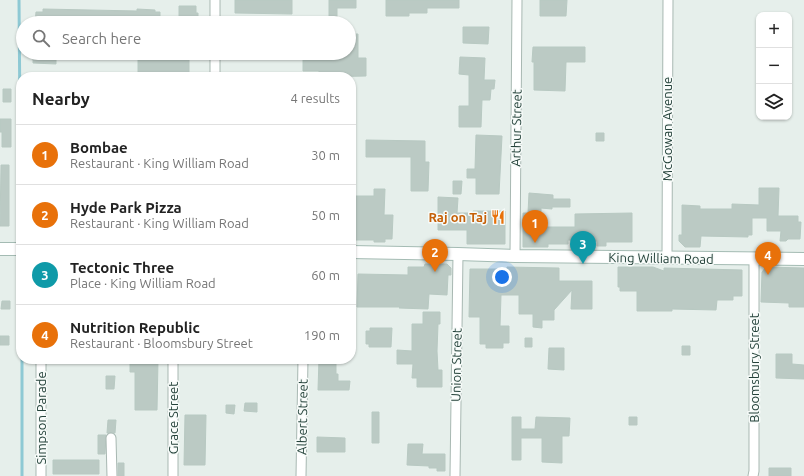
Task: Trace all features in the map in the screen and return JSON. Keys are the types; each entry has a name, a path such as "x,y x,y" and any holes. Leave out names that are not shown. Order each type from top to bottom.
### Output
{"main road":[{"path":"0,249 16,249"},
{"name":"King William Road","path":"356,252 515,256 804,259"}],"street":[{"path":"215,0 215,16"},
{"name":"Arthur Street","path":"515,256 517,0"},
{"name":"McGowan Avenue","path":"667,258 668,0"},
{"path":"215,60 215,72"},
{"name":"Union Street","path":"455,476 458,254"},
{"name":"Bloomsbury Street","path":"753,476 754,259"},
{"name":"Simpson Parade","path":"41,364 41,476"},
{"name":"Grace Street","path":"173,364 173,476"},
{"name":"Albert Street","path":"301,476 303,364"},
{"path":"111,438 112,476"}],"building":[{"path":"235,0 292,0 292,14 235,13"},
{"path":"329,0 356,0 356,8 337,8 337,16 329,16"},
{"path":"386,0 459,0 459,8 427,8 427,13 409,13 409,16 386,16"},
{"path":"540,0 567,0 566,16 540,16"},
{"path":"179,6 196,6 196,13 198,13 198,16 179,16"},
{"path":"43,9 137,11 137,9 155,10 155,12 160,12 160,16 36,16 36,12 43,12"},
{"path":"463,27 489,27 488,44 463,43"},
{"path":"356,34 358,34 358,58 366,58 366,76 356,76 356,72 303,71 303,60 356,60"},
{"path":"533,47 585,47 585,62 566,62 565,91 534,90 534,62 532,62"},
{"path":"460,57 485,58 484,80 495,80 494,89 491,89 490,100 482,100 481,127 459,127 459,106 469,106 469,75 459,74"},
{"path":"33,60 56,60 56,64 33,63"},
{"path":"138,60 189,60 189,72 138,72"},
{"path":"3,89 11,89 11,102 3,102"},
{"path":"0,119 11,119 11,147 2,147"},
{"path":"596,133 604,133 604,141 596,141"},
{"path":"476,135 502,136 499,194 476,194 476,178 467,178 467,169 475,169"},
{"path":"366,140 425,141 425,162 429,162 428,191 411,191 411,157 366,157"},
{"path":"1,165 9,165 9,226 0,226"},
{"path":"453,181 462,181 461,194 453,194"},
{"path":"759,188 779,188 778,216 798,216 798,222 801,222 800,239 780,241 781,231 767,231 767,218 752,218 752,235 748,235 748,237 701,236 700,247 685,247 679,241 679,235 682,235 682,205 700,206 700,209 732,209 732,204 759,205"},
{"path":"374,189 385,189 384,215 393,215 392,239 385,239 385,242 374,242 374,240 356,240 356,196 374,196"},
{"path":"529,193 553,195 553,199 570,199 570,207 552,207 552,209 541,208 541,227 575,227 575,214 632,213 632,242 606,242 606,246 597,246 597,241 568,240 568,244 548,244 548,247 523,247 523,213 528,213"},
{"path":"438,197 458,198 457,213 473,213 473,211 505,211 505,244 467,244 467,230 438,230"},
{"path":"425,264 447,264 451,268 451,275 448,275 447,295 429,294 428,309 399,308 400,307 357,307 358,274 408,275 408,267 424,267"},
{"path":"507,267 559,268 559,281 592,281 592,309 571,309 572,290 554,310 554,320 542,320 542,328 533,327 533,314 519,314 519,295 501,295 500,326 509,326 509,343 503,343 503,348 486,348 486,344 480,344 480,317 469,317 470,269 507,269"},
{"path":"618,267 653,267 664,271 664,268 742,270 742,296 733,296 733,300 717,300 716,310 672,309 672,311 637,311 637,291 620,291 620,287 618,287"},
{"path":"766,267 804,268 804,307 789,307 789,303 761,302 762,272"},
{"path":"2,301 10,301 10,309 1,309"},
{"path":"423,312 440,312 437,351 438,370 442,370 442,387 417,387 417,378 412,378 413,364 397,364 397,350 412,351 412,324 423,324"},
{"path":"370,328 392,328 391,347 369,347 369,344 366,344 366,331 370,331"},
{"path":"0,336 9,336 9,345 0,345"},
{"path":"525,338 532,338 532,347 525,347"},
{"path":"682,346 690,346 690,355 682,355"},
{"path":"549,348 564,348 564,370 548,369"},
{"path":"776,354 792,354 792,364 804,365 804,379 776,378"},
{"path":"130,364 158,364 157,410 135,410 135,372 130,372"},
{"path":"319,364 336,364 338,381 350,381 349,390 318,390"},
{"path":"106,376 115,376 114,389 106,389"},
{"path":"245,403 257,403 257,412 244,411"},
{"path":"226,405 235,405 234,414 226,413"},
{"path":"372,412 379,412 379,443 372,443"},
{"path":"185,415 206,415 205,465 184,465"},
{"path":"512,417 521,417 521,429 535,429 536,417 570,418 569,436 562,436 562,463 542,462 542,438 521,438 521,460 512,460"},
{"path":"629,417 637,417 637,425 629,425"},
{"path":"108,420 116,420 115,433 107,433"},
{"path":"98,435 106,435 105,454 98,454"},
{"path":"317,437 345,438 345,452 317,452"},
{"path":"408,444 423,444 422,454 445,454 445,471 437,471 437,468 429,468 429,466 407,465"},
{"path":"53,460 99,460 99,474 53,474"},
{"path":"118,463 124,463 124,476 118,476"},
{"path":"769,468 791,468 791,476 769,476"}],"waterway":[{"path":"19,0 19,16"},
{"path":"19,60 20,72"},
{"path":"22,364 22,476"}],"place":[{"name":"Raj on Taj","path":"498,217"},
{"name":"Bombae","path":"535,243"},
{"name":"Tectonic Three","path":"583,264"},
{"name":"Hyde Park Pizza","path":"435,272"},
{"name":"Nutrition Republic","path":"768,275"}]}
